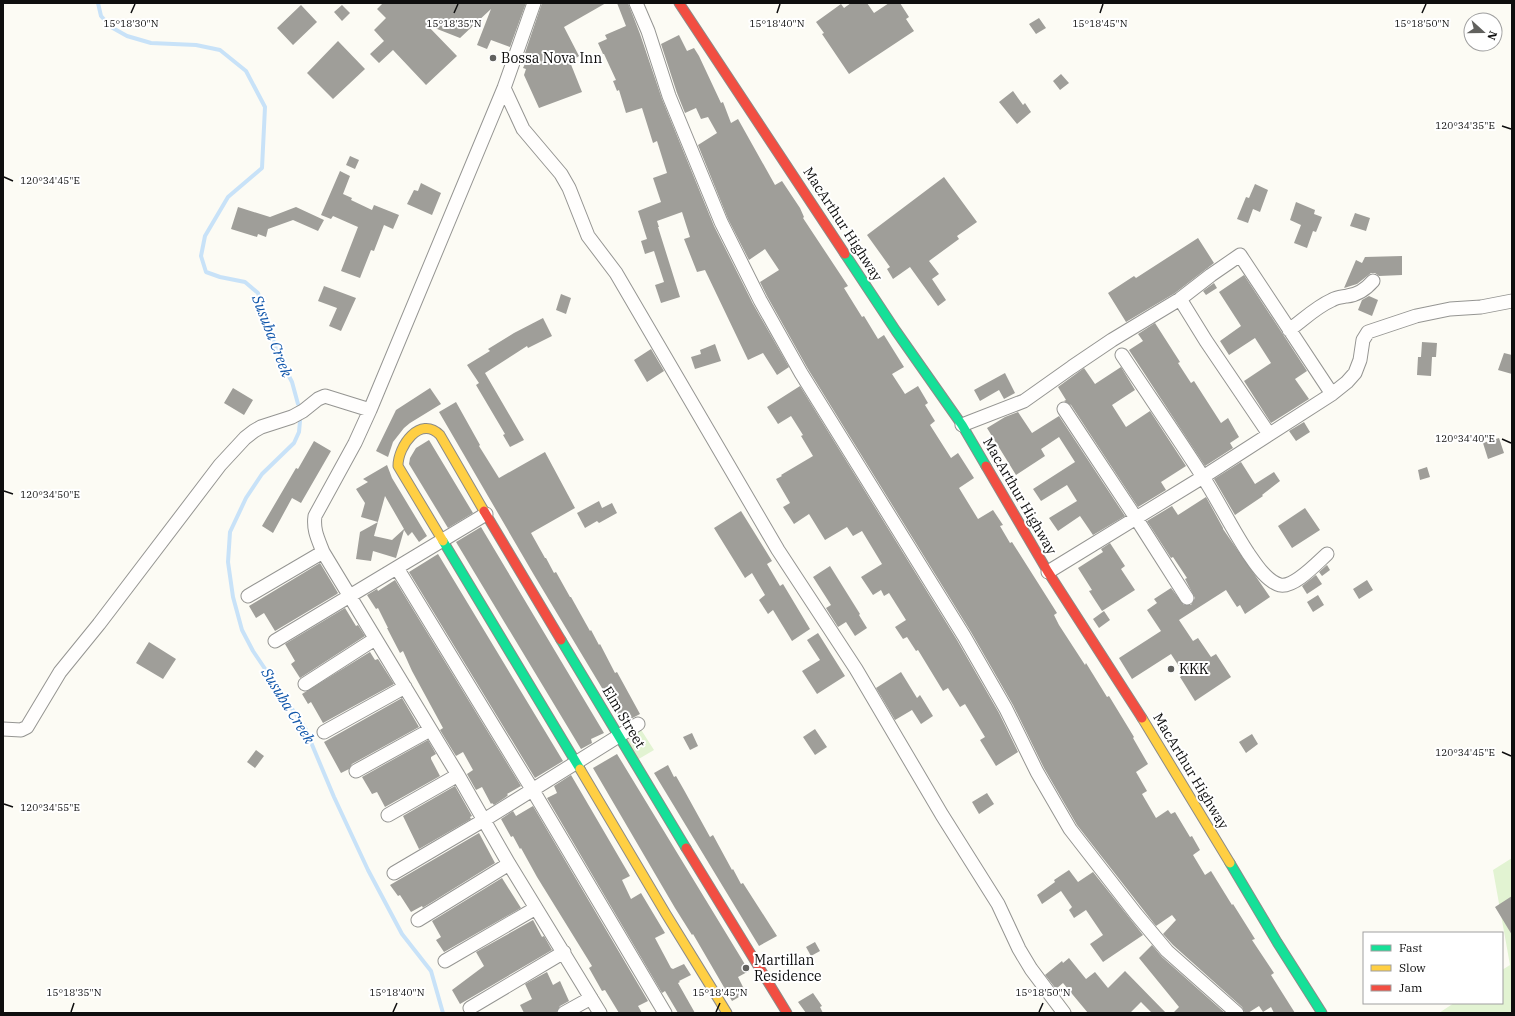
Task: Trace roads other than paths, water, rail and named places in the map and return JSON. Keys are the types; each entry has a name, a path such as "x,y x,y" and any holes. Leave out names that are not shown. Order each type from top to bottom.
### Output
{"main road":[{"name":"MacArthur Highway","path":"679,3 896,331 962,425 1048,572 1126,692 1206,822 1277,942 1322,1013"},
{"name":"Elm Street","path":"442,541 400,472 398,465 402,451 411,435 422,428 433,429 440,434 618,735 787,1013"},
{"path":"442,541 727,1013"}],"street":[{"path":"534,3 504,88 370,410 355,443 315,516 314,525 315,534 324,552 458,775 509,864 600,1013"},
{"path":"636,3 648,32 669,96 721,222 760,300 801,373 964,636 1002,703 1037,772 1070,829 1136,914 1167,951 1237,1013"},
{"path":"504,88 523,129 534,144 554,164 569,188 588,236 616,273 778,550 856,668 942,815 998,904 1019,949 1031,969 1064,1013"},
{"path":"962,425 1024,402 1112,340 1180,299 1240,255 1332,394"},
{"path":"1289,330 1330,300 1355,295 1366,288 1373,281"},
{"path":"1180,299 1206,341 1269,434"},
{"path":"1048,572 1203,477 1332,394 1347,382 1355,373 1360,360 1363,340 1368,332 1416,316 1450,309 1481,307 1512,301"},
{"path":"1122,356 1203,477 1248,552 1268,577 1275,583 1281,585 1295,581 1327,554"},
{"path":"3,729 21,730 27,727 60,672 99,624 220,464 245,438 261,427 292,417 303,411 318,399 325,396 370,410"},
{"path":"1064,410 1187,598"},
{"path":"275,641 486,514"},
{"path":"248,596 324,552"},
{"path":"397,568 532,789 665,1013"},
{"path":"305,684 375,639"},
{"path":"324,732 405,687"},
{"path":"394,873 484,820 618,735 638,724"},
{"path":"356,771 430,730"},
{"path":"388,815 458,775"},
{"path":"418,920 509,864"},
{"path":"445,961 536,908"},
{"path":"470,1008 564,952"},
{"path":"564,1013 591,998"}],"waterway":[{"name":"Susuba Creek","path":"98,3 101,16 111,27 127,36 151,43 196,45 220,50 246,71 265,107 262,168 228,197 205,236 201,256 206,272 220,277 245,282 258,293 278,355 292,382 298,404"},
{"name":"Susuba Creek","path":"300,421 299,432 294,443 262,474 246,498 230,532 228,562 233,597 242,630 253,651 305,728 334,797 368,870 402,934 431,971 443,1013"}],"place":[{"name":"Bossa Nova Inn","path":"493,58"},
{"name":"KKK","path":"1171,669"},
{"name":"Martillan Residence","path":"746,968"}]}
